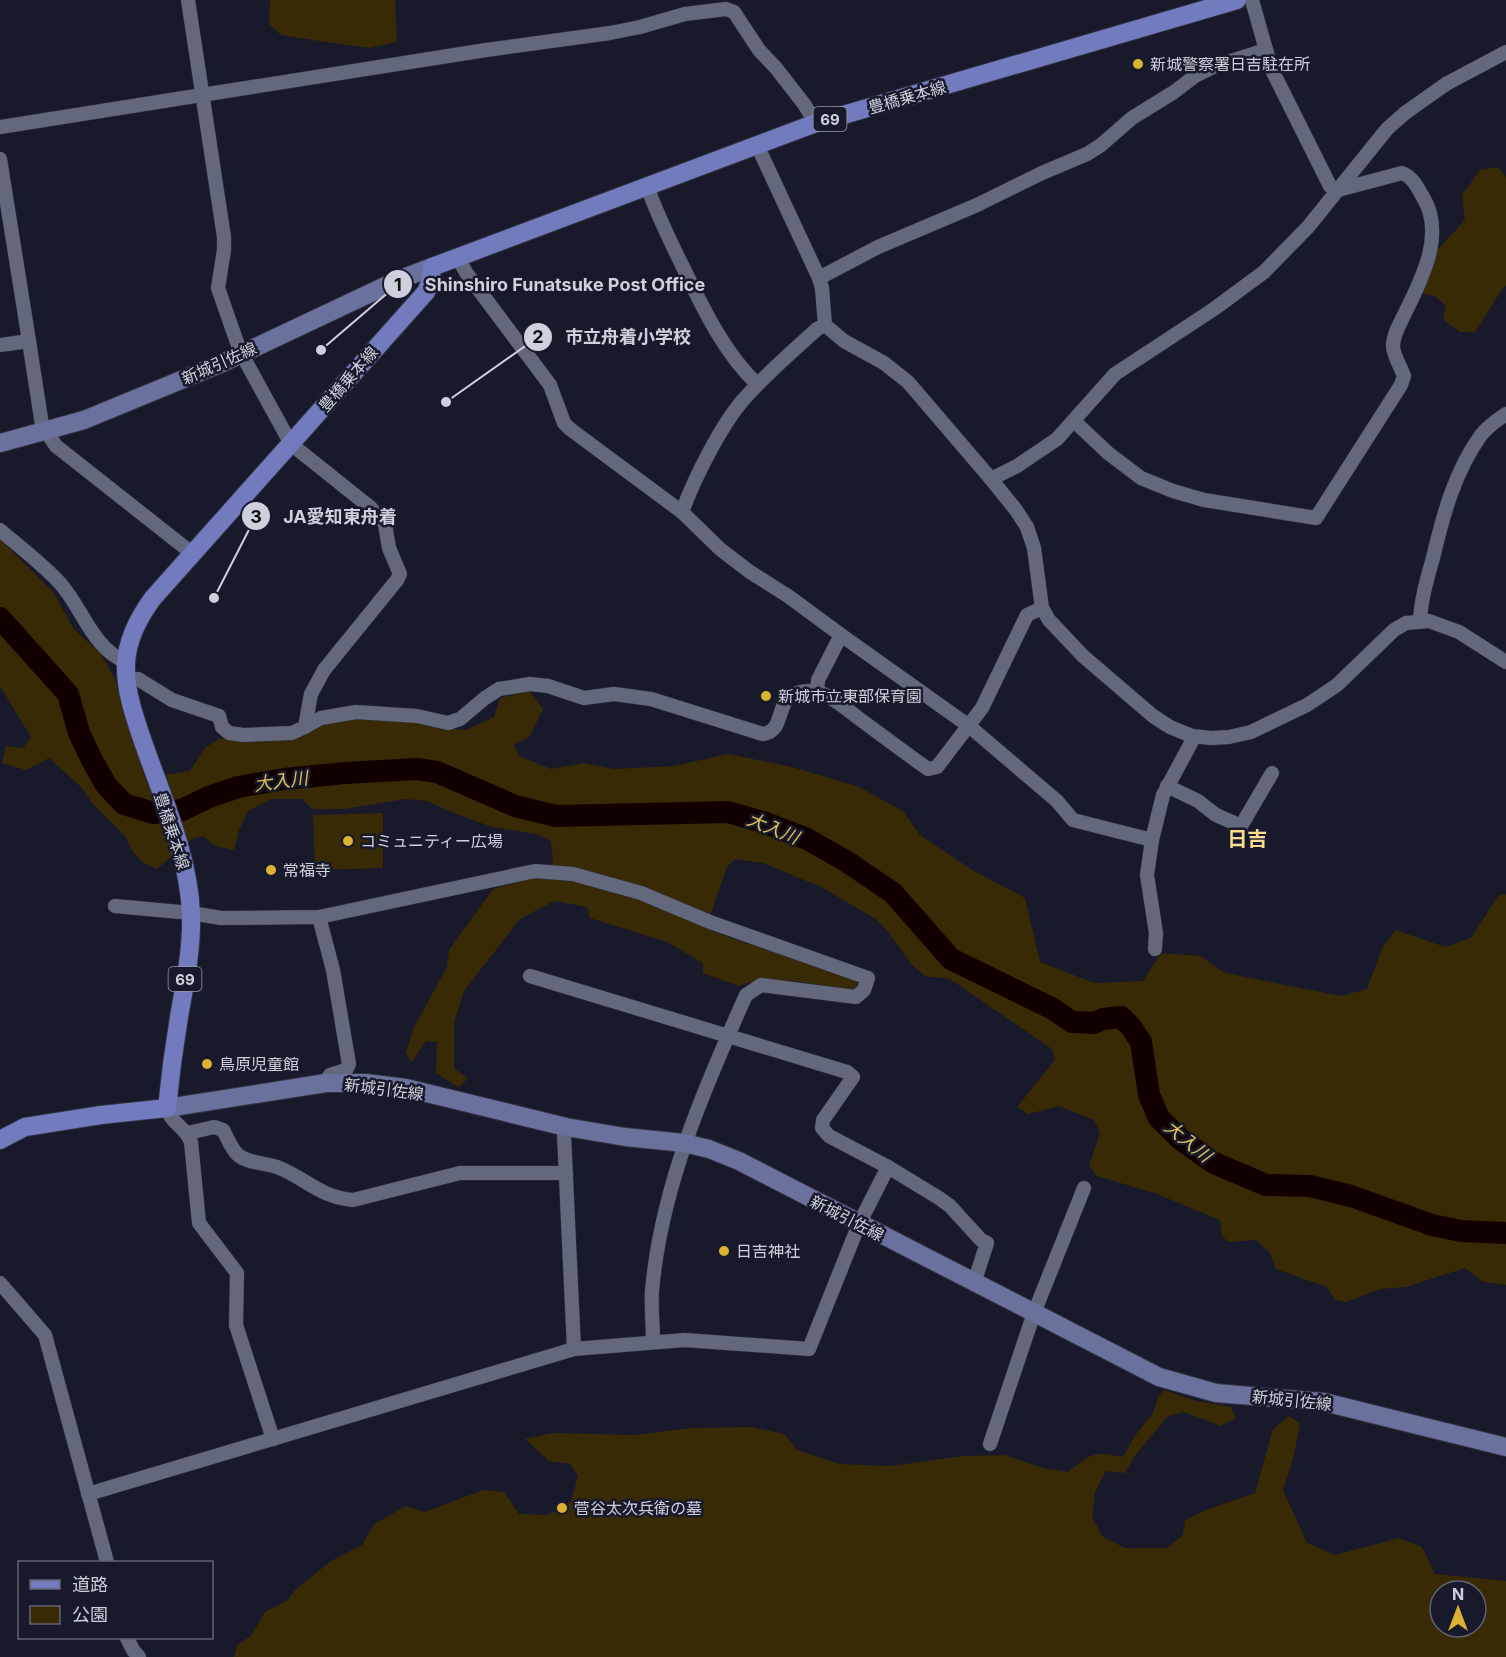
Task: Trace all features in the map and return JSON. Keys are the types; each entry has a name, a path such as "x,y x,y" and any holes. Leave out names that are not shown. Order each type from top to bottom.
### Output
{"main road":[{"name":"豊橋乗本線","path":"167,1107 172,1061 190,952 191,913 187,876 180,850 131,705 126,670 131,637 142,613 426,291 431,280 432,267 816,123 1237,0"},
{"name":"新城引佐線","path":"0,443 84,420 242,353 398,279 432,267"},
{"name":"新城引佐線","path":"167,1107 326,1083 366,1083 406,1088 566,1127 625,1137 684,1143 709,1149 739,1161 1160,1377 1216,1393 1324,1402 1506,1447"},
{"path":"0,1140 25,1127 167,1107"}],"street":[{"path":"188,0 224,237 218,288 242,353 291,444 371,508 385,524 389,548 400,574 324,670 311,694 305,727"},
{"path":"1074,421 1108,453 1141,478 1162,487 1204,500 1316,518 1401,385 1404,376 1392,347 1396,332 1416,291 1432,246 1432,223 1426,202 1410,176 1402,173 1338,190 1330,186 1272,70 1252,0"},
{"path":"0,127 486,50 610,33 685,14 726,9 734,12 759,50 776,68 816,123"},
{"path":"819,278 878,247 977,205 1087,154 1132,118 1174,92 1196,75 1215,66 1266,50"},
{"path":"991,479 1017,466 1056,440 1115,374 1214,309 1264,272 1308,227 1387,129 1405,113 1446,84 1506,52"},
{"path":"757,145 819,278 825,325 844,341 884,363 908,382 991,479 1027,527 1034,548 1042,608 1049,620 1067,641 1153,716 1170,727 1192,736 1229,737 1251,732 1307,705 1337,685 1394,630 1406,623 1430,621 1459,632 1506,662"},
{"path":"0,159 44,431 56,446 193,554"},
{"path":"647,186 696,295 743,371 757,384"},
{"path":"457,257 467,274 550,385 564,423 682,512 720,549 969,726 1056,801 1073,820 1152,840"},
{"path":"682,512 690,490 741,402 757,384 817,329 825,325"},
{"path":"0,345 28,341"},
{"path":"1420,621 1424,590 1440,528 1462,467 1482,434 1506,414"},
{"path":"0,530 59,582 73,600 87,625 126,670 172,700 219,716 222,727 229,733 243,735 292,733 321,718 356,712 417,716 448,723 460,719 499,689 530,684 548,686 584,699 614,694 641,697 763,734 770,733 777,727 787,700 793,694 806,691 817,692 838,703 928,769 938,766 982,708 1027,615 1042,608"},
{"path":"817,692 818,680 841,635"},
{"path":"1155,949 1156,933 1147,875 1152,840 1163,795 1191,743 1192,736"},
{"path":"1167,786 1198,801 1216,815 1241,826 1272,773"},
{"path":"115,906 221,918 319,917 535,871 573,874 641,893 710,922 868,978 864,990 856,997 761,985 746,994 684,1143 657,1257 652,1293 653,1342"},
{"path":"319,917 333,970 349,1064 346,1070 330,1075 326,1083"},
{"path":"530,976 847,1072 853,1077 823,1120 822,1128 828,1136 939,1197 987,1244 974,1283"},
{"path":"167,1107 169,1116 188,1133 199,1222 237,1273 236,1325 273,1439"},
{"path":"188,1133 214,1127 223,1130 237,1154 243,1158 278,1168 327,1195 341,1199 353,1200 460,1173 566,1173"},
{"path":"566,1127 564,1135 574,1349"},
{"path":"88,1494 574,1349 685,1340 809,1349 859,1224 888,1167"},
{"path":"990,1444 1034,1313 1084,1188"},
{"path":"0,1283 45,1335 106,1561"},
{"path":"128,1639 139,1657"}],"green space":[{"path":"270,0 395,0 397,42 370,48 281,35 269,24"},
{"path":"1498,167 1506,177 1506,286 1475,332 1460,332 1443,319 1446,306 1435,296 1418,293 1419,283 1422,273 1434,254 1465,220 1462,195 1480,170"},
{"path":"0,539 54,593 73,628 101,654 115,679 145,778 190,771 205,748 220,738 241,742 283,737 350,716 414,717 446,728 466,730 494,717 500,698 529,691 543,709 530,736 514,745 519,756 551,769 584,763 614,769 674,766 728,754 792,767 857,786 903,811 920,835 972,870 1025,898 1040,962 1094,983 1143,981 1161,953 1200,956 1225,973 1341,996 1367,989 1383,946 1396,930 1445,947 1471,938 1498,896 1506,894 1506,1285 1483,1282 1465,1268 1406,1287 1380,1289 1346,1302 1335,1300 1327,1287 1276,1269 1270,1253 1256,1240 1230,1242 1222,1237 1220,1220 1157,1194 1097,1176 1089,1166 1100,1133 1094,1120 1059,1106 1028,1114 1017,1107 1055,1060 1052,1049 950,979 925,976 911,964 890,934 876,919 821,887 763,863 735,859 727,867 711,913 715,932 841,974 858,983 854,990 781,980 753,982 739,986 703,973 703,963 667,942 590,918 587,907 554,901 520,919 464,991 454,1022 454,1068 468,1079 458,1087 436,1073 437,1042 426,1041 411,1063 406,1052 414,1027 447,967 449,950 493,889 546,875 553,860 551,841 536,834 492,827 427,801 405,799 345,809 312,809 302,799 271,799 248,811 239,830 234,850 215,846 203,836 193,838 157,869 142,862 133,852 125,836 93,804 81,787 49,758 26,770 2,763 6,746 23,748 31,737 0,686"},
{"name":"コミュニティー広場","path":"383,813 383,868 315,870 313,815"},
{"path":"1164,1390 1196,1401 1231,1407 1236,1418 1221,1426 1184,1412 1168,1416 1136,1454 1125,1473 1106,1471 1095,1492 1092,1517 1103,1537 1125,1548 1167,1548 1183,1535 1185,1520 1255,1493 1273,1429 1289,1416 1300,1424 1293,1459 1283,1490 1307,1543 1335,1555 1399,1538 1422,1547 1435,1574 1486,1579 1428,1579 1428,1639 1488,1639 1488,1579 1506,1581 1506,1657 234,1657 237,1645 251,1636 265,1612 288,1600 294,1591 331,1561 362,1545 374,1524 406,1506 425,1512 483,1490 504,1492 519,1514 548,1515 571,1501 578,1476 570,1464 549,1461 525,1439 553,1433 634,1435 691,1428 752,1427 784,1434 797,1450 840,1464 890,1466 963,1456 1004,1455 1043,1468 1068,1472 1093,1455 1123,1457 1134,1437 1153,1413 1158,1397"}],"waterway":[{"name":"大入川","path":"0,618 68,694 79,733 92,760 106,785 124,804 153,813 182,810 238,787 284,779 417,769 437,772 515,806 556,816 728,812 766,823 807,839 846,861 893,893 951,959 1053,1009 1072,1022 1094,1023 1103,1019 1121,1017 1141,1042 1149,1095 1159,1118 1180,1139 1214,1163 1266,1185 1310,1186 1351,1196 1432,1225 1461,1231 1506,1233"}],"place":[{"name":"新城警察署日吉駐在所","path":"1138,64"},
{"name":"Shinshiro Funatsuke Post Office","path":"321,350"},
{"name":"市立舟着小学校","path":"446,402"},
{"name":"JA愛知東舟着","path":"214,598"},
{"name":"新城市立東部保育園","path":"766,696"},
{"name":"コミュニティー広場","path":"348,841"},
{"name":"常福寺","path":"271,870"},
{"name":"鳥原児童館","path":"207,1064"},
{"name":"日吉神社","path":"724,1251"},
{"name":"菅谷太次兵衛の墓","path":"562,1508"}],"district":[{"name":"日吉","path":"1247,839"}]}
